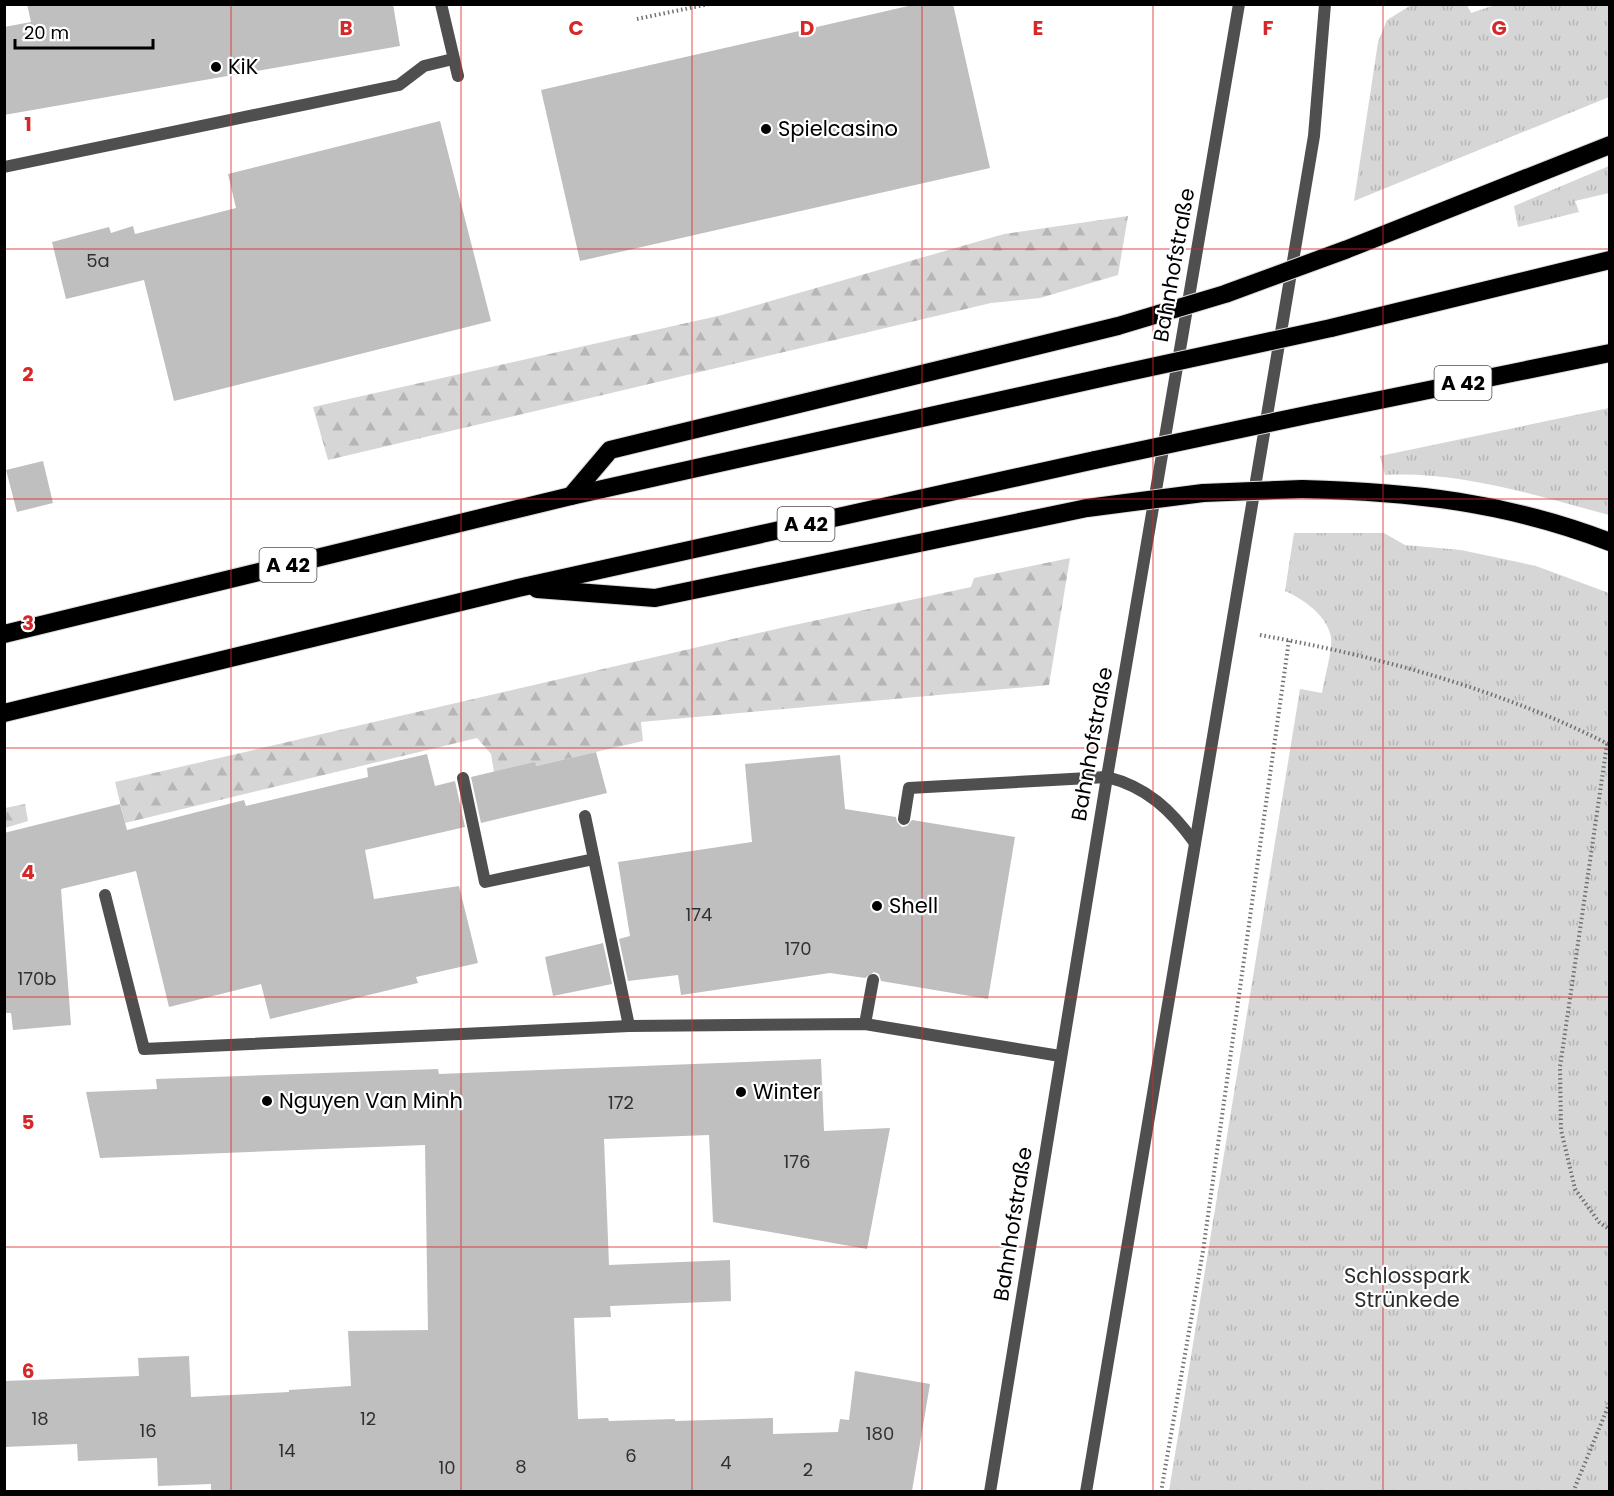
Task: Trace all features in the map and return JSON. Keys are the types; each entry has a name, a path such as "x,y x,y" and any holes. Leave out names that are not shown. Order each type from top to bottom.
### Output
{"highway":[{"path":"571,496 610,450 1118,326 1225,294 1345,250 1610,145"},
{"name":"A 42","path":"4,634 571,496 1331,328 1610,260"},
{"name":"A 42","path":"4,713 518,588 1095,460 1610,353"},
{"path":"518,588 655,598 1087,508 1203,493 1302,489 1391,492 1488,505 1560,523 1610,542"}],"street":[{"path":"441,4 458,76"},
{"name":"Bahnhofstraße","path":"990,1491 1060,1056 1239,4"},
{"path":"1086,1491 1314,136 1325,4"},
{"path":"4,167 399,85 424,66 453,59"},
{"path":"904,819 909,788 1107,777 1128,782 1159,800 1195,843"},
{"path":"463,778 485,882 594,859"},
{"path":"585,816 629,1026"},
{"path":"105,895 144,1049 629,1026 865,1024 1060,1056"},
{"path":"865,1024 873,980"}],"path":[{"path":"637,19 709,4"},
{"path":"1161,1491 1203,1251 1289,640 1439,678 1547,717 1608,745 1560,1067 1561,1130 1575,1189 1599,1222 1610,1230"},
{"path":"1573,1491 1610,1402"}],"green space":[{"path":"1413,4 1467,5 1471,13 1495,5 1609,5 1609,97 1354,201 1378,42 1387,20"},
{"path":"1609,166 1609,193 1575,201 1579,212 1518,227 1514,206"},
{"path":"1128,216 1118,275 1040,298 991,303 328,460 313,407 722,315 1004,234"},
{"path":"1609,408 1609,515 1470,481 1413,475 1385,475 1380,456"},
{"name":"Schlosspark Strünkede","path":"1294,533 1384,533 1405,545 1461,550 1536,566 1609,593 1609,1491 1169,1491 1300,689 1322,693 1331,649 1331,637 1325,622 1306,603 1285,591"},
{"path":"1070,558 1049,685 641,722 643,741 536,766 494,772 491,754 477,738 125,823 115,782 785,627 971,587 974,578"},
{"path":"25,804 28,821 5,828 5,808"}],"building":[{"path":"27,4 393,4 400,46 4,115 4,27 31,22"},
{"name":"Spielcasino","path":"917,4 953,4 990,168 580,261 541,90"},
{"path":"440,121 491,321 174,401 144,280 66,299 52,242 109,227 111,233 133,226 135,234 236,208 228,174"},
{"path":"43,461 53,503 17,512 6,470"},
{"path":"596,752 607,793 481,823 471,777 535,762 536,766"},
{"path":"427,754 435,786 455,781 465,827 365,850 374,899 459,886 478,963 416,977 418,983 270,1019 261,984 169,1007 136,871 61,889 71,1025 13,1030 11,1013 4,1013 4,833 120,804 127,830 244,800 246,806 368,777 367,768"},
{"path":"840,755 845,809 896,817 902,827 907,826 912,820 1015,837 988,999 881,981 879,974 874,972 865,978 830,973 681,995 678,975 628,981 619,939 630,936 618,862 752,842 745,764"},
{"path":"603,943 612,984 553,996 545,957"},
{"path":"821,1059 824,1131 890,1128 867,1249 713,1222 709,1135 604,1139 609,1265 730,1260 731,1301 610,1306 611,1317 574,1318 578,1419 608,1418 609,1421 675,1419 675,1421 773,1418 773,1434 838,1432 840,1419 849,1420 855,1371 930,1384 912,1491 211,1491 211,1484 158,1486 157,1458 78,1461 77,1444 4,1447 4,1381 139,1376 138,1358 189,1356 191,1397 351,1386 348,1331 428,1330 425,1145 100,1158 86,1092 157,1089 156,1079 438,1069 439,1074"}],"place":[{"name":"KiK","path":"216,67"},
{"name":"Spielcasino","path":"766,129"},
{"name":"Shell","path":"877,906"},
{"name":"Winter","path":"741,1092"},
{"name":"Nguyen Van Minh","path":"267,1101"}]}
